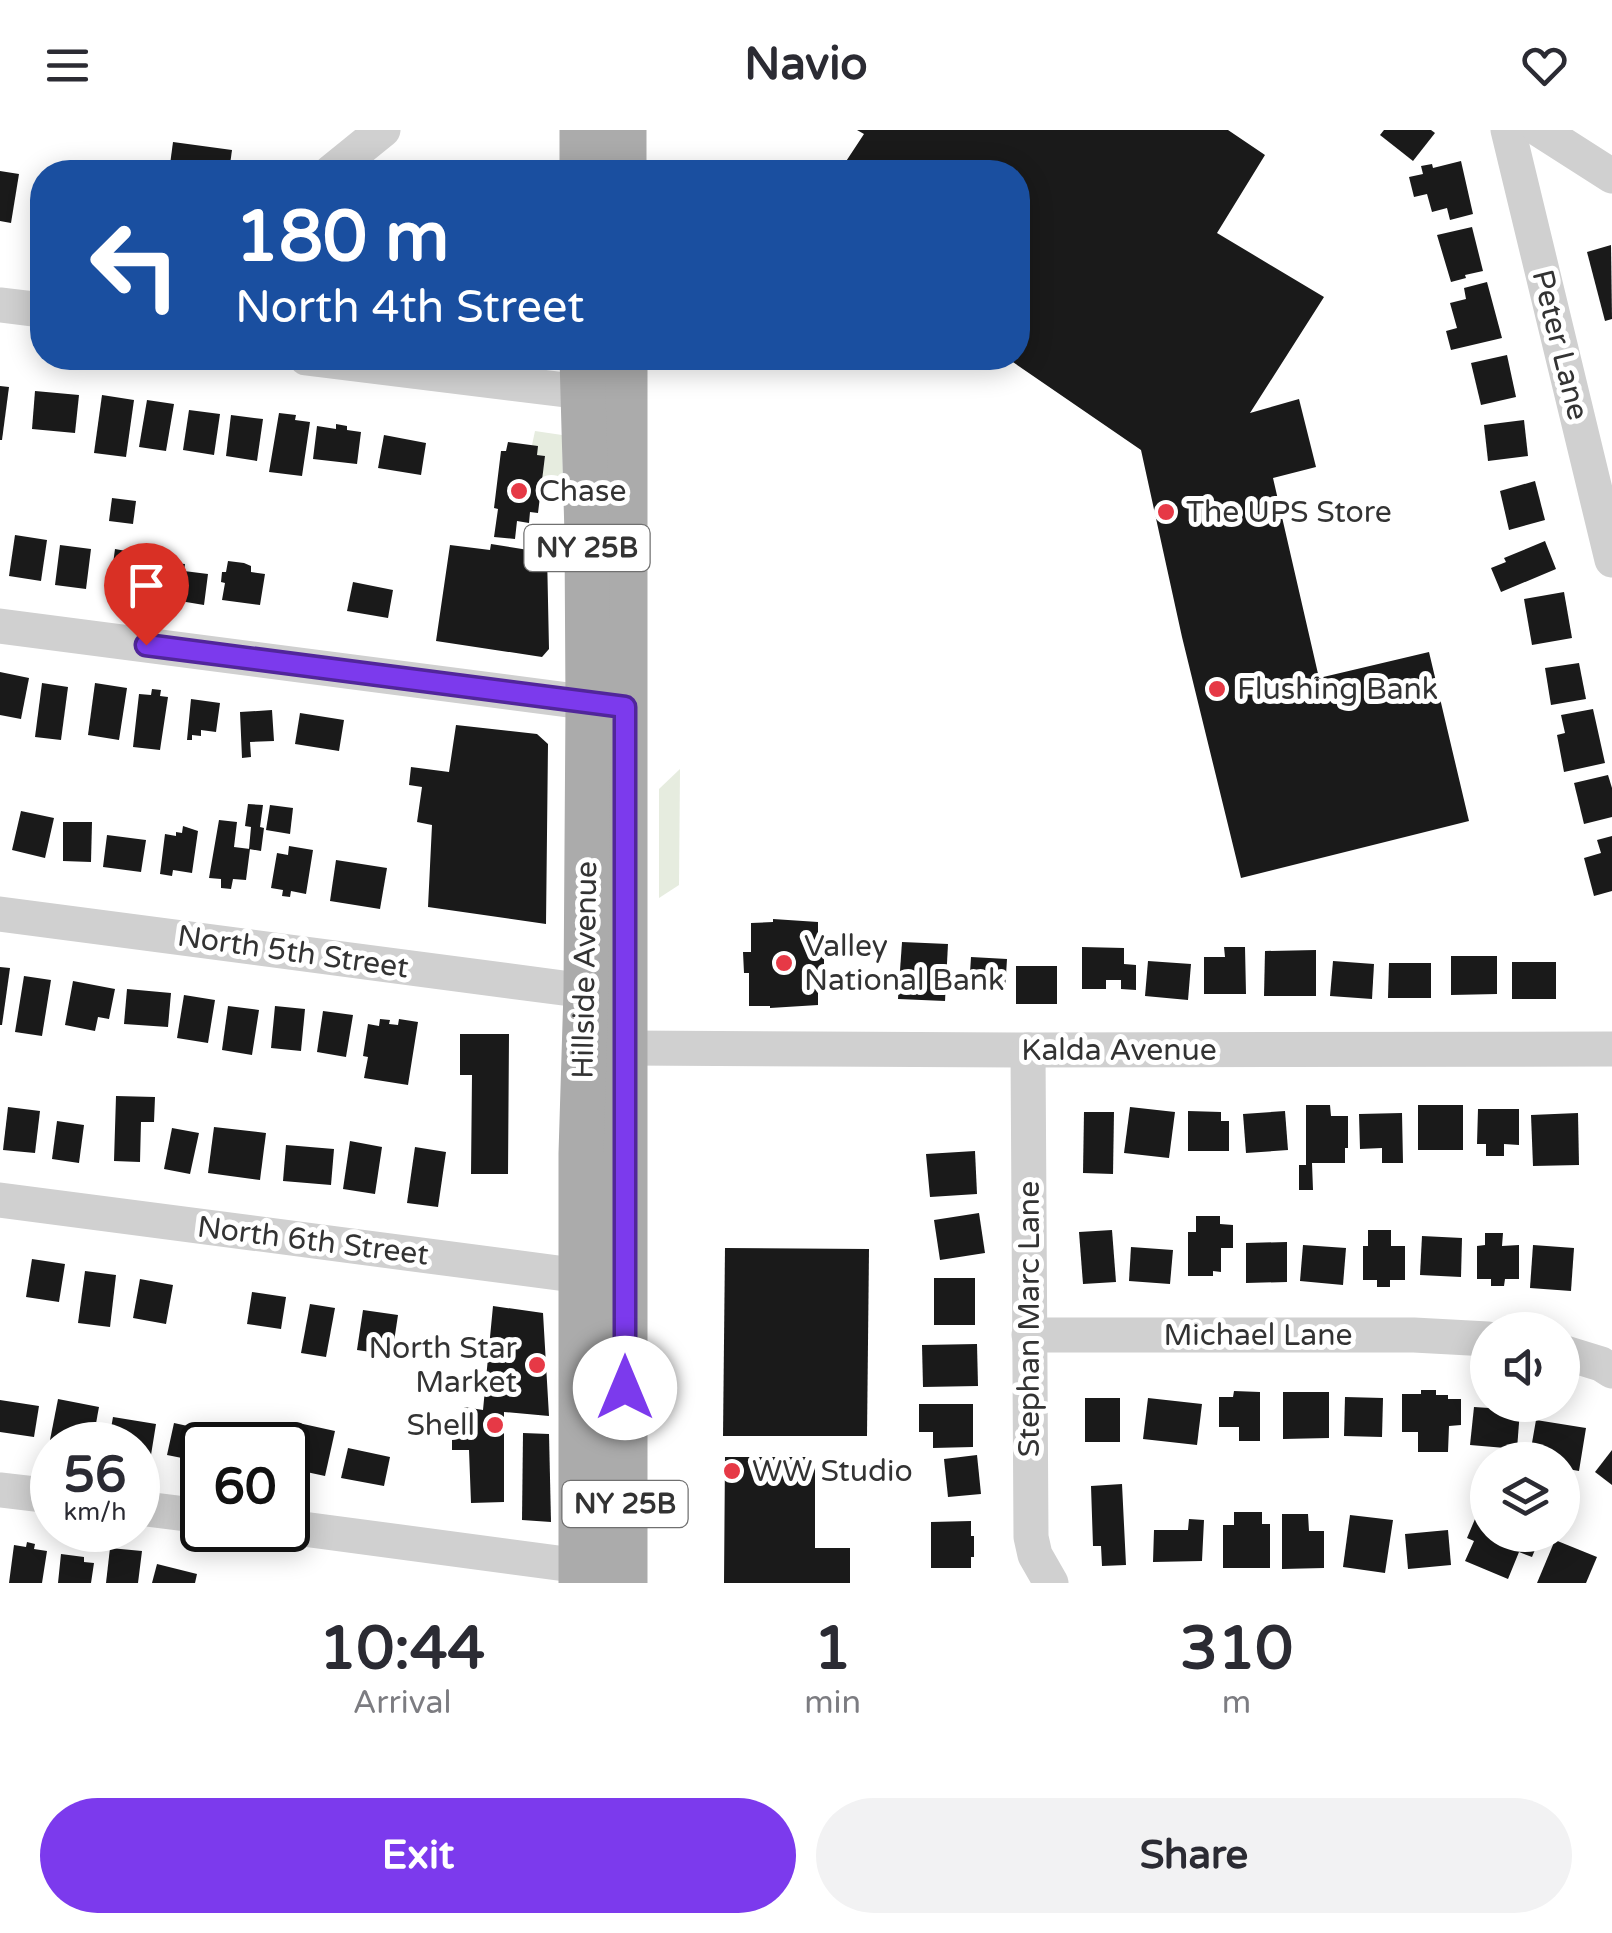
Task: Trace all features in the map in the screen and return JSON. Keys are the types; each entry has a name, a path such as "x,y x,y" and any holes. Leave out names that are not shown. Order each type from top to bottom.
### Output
{"main road":[{"path":"582,130 582,160"},
{"path":"624,130 624,160"},
{"name":"Hillside Avenue","path":"581,1574 581,1154 586,991 624,370"},
{"name":"Hillside Avenue","path":"582,375 588,534 606,705 626,1048 626,1583"}],"street":[{"path":"346,160 382,130"},
{"name":"Peter Lane","path":"1508,130 1612,560"},
{"path":"1540,130 1612,176"},
{"path":"0,305 30,309"},
{"path":"501,370 582,375"},
{"path":"0,626 606,705"},
{"name":"North 5th Street","path":"0,914 586,991"},
{"name":"Kalda Avenue","path":"626,1048 1612,1049"},
{"name":"Stephan Marc Lane","path":"1028,1050 1030,1538 1035,1556 1051,1583"},
{"name":"North 6th Street","path":"0,1200 581,1276 626,1276"},
{"name":"Michael Lane","path":"1029,1335 1470,1337"},
{"path":"1580,1358 1612,1372"},
{"path":"0,1490 30,1493"},
{"path":"310,1531 581,1574"}],"shaded area":[{"path":"535,431 562,435 563,489 542,480 545,456 537,455 532,445"},
{"path":"680,769 679,885 659,898 659,789"}],"building":[{"path":"857,130 1228,130 1265,155 1217,233 1324,297 1250,413 1299,399 1316,467 1273,478 1319,678 1429,652 1469,821 1241,878 1141,450 1024,370 1030,370 1030,160 847,160 864,134"},
{"path":"1384,130 1435,133 1413,161 1380,135"},
{"path":"173,142 232,150 231,160 171,160"},
{"path":"1461,161 1473,214 1450,220 1447,208 1432,212 1427,194 1414,197 1409,177 1423,174 1421,166 1432,164 1433,168"},
{"path":"0,171 19,174 11,223 0,221"},
{"path":"1472,227 1483,271 1451,282 1437,235"},
{"path":"1611,245 1612,319 1605,321 1587,252"},
{"path":"1487,282 1502,338 1451,350 1446,331 1457,328 1450,303 1466,299 1464,288"},
{"path":"1507,355 1516,397 1481,405 1471,363"},
{"path":"0,386 9,387 2,440 0,440"},
{"path":"35,391 79,395 75,433 32,429"},
{"path":"102,395 134,400 126,457 94,453"},
{"path":"147,400 174,404 166,451 139,447"},
{"path":"189,410 220,414 214,455 183,450"},
{"path":"279,413 310,422 302,476 269,472"},
{"path":"231,415 263,419 257,461 226,456"},
{"path":"1524,420 1528,456 1488,461 1484,425"},
{"path":"336,424 361,432 357,464 313,459 317,426 336,429"},
{"path":"384,435 426,443 421,475 378,468"},
{"name":"Chase","path":"508,442 538,446 537,455 545,456 538,513 530,512 529,523 517,521 515,539 494,537 501,451 506,451"},
{"path":"1535,481 1545,520 1509,530 1500,491"},
{"path":"112,498 136,501 133,524 109,521"},
{"path":"15,535 47,540 41,581 9,576"},
{"path":"1545,541 1556,569 1501,592 1491,568 1506,562 1504,558"},
{"path":"491,544 547,553 549,649 542,657 436,641 450,545 490,550"},
{"path":"60,545 91,549 86,589 55,585"},
{"path":"115,549 126,551 125,556 148,559 144,592 110,586"},
{"path":"228,561 244,563 251,566 251,572 265,574 260,605 222,600 222,572 226,572"},
{"path":"175,563 185,564 184,571 208,574 204,605 168,599"},
{"path":"353,582 393,590 388,618 347,611"},
{"path":"1564,592 1572,638 1532,645 1524,599"},
{"path":"1579,663 1586,699 1551,705 1545,668"},
{"path":"0,672 29,678 21,719 0,715"},
{"path":"42,683 68,687 61,740 35,737"},
{"path":"95,683 127,688 119,740 88,735"},
{"path":"152,689 161,690 160,696 168,697 160,750 133,747 139,694 151,695"},
{"path":"191,699 220,703 216,732 201,730 201,736 192,735 192,740 187,740"},
{"path":"1593,709 1605,763 1564,772 1557,735 1565,733 1561,715"},
{"path":"272,710 274,741 250,742 251,757 242,758 240,712"},
{"path":"300,713 344,720 339,751 295,744"},
{"path":"456,725 537,734 548,744 546,924 428,907 432,825 417,822 422,787 409,785 411,767 449,772"},
{"path":"1608,775 1612,817 1584,824 1574,783"},
{"path":"248,804 263,805 261,851 249,849 251,827 245,826"},
{"path":"270,805 293,808 290,834 266,830"},
{"path":"21,811 54,818 45,858 12,850"},
{"path":"219,820 237,822 234,847 250,849 246,880 233,879 231,889 221,888 221,879 209,878"},
{"path":"63,822 92,822 91,862 63,861"},
{"path":"183,826 198,831 192,873 173,870 172,876 160,874 165,834 176,836 176,832 182,833"},
{"path":"107,835 146,840 141,872 103,867"},
{"path":"1612,836 1612,891 1594,896 1584,858 1601,853 1597,840"},
{"path":"289,846 313,850 306,894 291,891 290,897 282,896 283,890 271,888 277,853 288,855"},
{"path":"336,860 387,868 380,909 330,901"},
{"name":"Valley National Bank","path":"773,919 818,922 818,947 824,946 824,980 818,980 818,1005 749,1006 749,973 744,973 743,952 751,952 751,923"},
{"path":"902,942 948,944 945,1001 898,999"},
{"path":"1082,947 1124,948 1124,964 1136,965 1136,990 1121,989 1121,980 1106,980 1106,989 1082,989"},
{"path":"1224,947 1245,947 1246,994 1204,994 1204,957 1225,957"},
{"path":"1316,950 1316,996 1264,996 1265,951"},
{"path":"1451,956 1497,956 1497,994 1451,995"},
{"path":"971,957 1007,959 1005,990 969,988"},
{"path":"1148,961 1191,964 1188,1000 1145,996"},
{"path":"1333,961 1374,964 1372,999 1330,996"},
{"path":"1512,962 1556,962 1556,999 1512,999"},
{"path":"1389,963 1431,963 1431,998 1388,998"},
{"path":"1016,966 1057,966 1057,1004 1016,1004"},
{"path":"0,967 10,968 2,1025 0,1025"},
{"path":"24,976 51,980 42,1036 15,1032"},
{"path":"73,981 115,989 109,1019 98,1017 95,1031 65,1025"},
{"path":"127,989 171,993 168,1027 124,1024"},
{"path":"184,995 215,1000 208,1043 177,1038"},
{"path":"228,1006 259,1010 252,1055 222,1050"},
{"path":"275,1006 305,1009 301,1051 271,1048"},
{"path":"323,1011 353,1015 346,1057 317,1052"},
{"path":"380,1019 398,1025 399,1019 418,1022 408,1085 364,1078 368,1024 379,1026"},
{"path":"460,1034 509,1034 508,1174 471,1174 472,1075 460,1075"},
{"path":"116,1096 155,1097 154,1122 141,1122 140,1162 114,1161"},
{"path":"1306,1105 1330,1105 1331,1116 1348,1116 1348,1148 1345,1163 1312,1163 1313,1190 1299,1190 1299,1165 1306,1165"},
{"path":"1418,1105 1463,1105 1463,1150 1418,1150"},
{"path":"8,1107 40,1111 35,1153 3,1150"},
{"path":"1130,1107 1175,1112 1169,1158 1124,1153"},
{"path":"1478,1109 1519,1109 1519,1145 1504,1144 1504,1156 1486,1156 1486,1144 1477,1144"},
{"path":"1188,1111 1221,1112 1221,1121 1229,1121 1229,1151 1188,1151"},
{"path":"1285,1111 1288,1150 1246,1153 1243,1114"},
{"path":"1084,1112 1114,1112 1113,1174 1083,1173"},
{"path":"1402,1113 1403,1163 1382,1163 1382,1148 1360,1149 1359,1114"},
{"path":"1578,1113 1579,1165 1533,1166 1531,1115"},
{"path":"57,1121 84,1125 79,1163 52,1159"},
{"path":"214,1127 266,1133 260,1180 208,1173"},
{"path":"172,1128 199,1133 190,1174 164,1169"},
{"path":"350,1141 382,1147 375,1194 343,1189"},
{"path":"286,1145 334,1149 331,1185 283,1181"},
{"path":"415,1147 446,1152 438,1207 407,1203"},
{"path":"975,1151 977,1194 930,1197 926,1154"},
{"path":"979,1213 985,1253 940,1260 934,1220"},
{"path":"1196,1216 1220,1216 1220,1224 1233,1225 1233,1248 1221,1248 1221,1272 1213,1271 1213,1276 1188,1276 1188,1232 1196,1232"},
{"path":"1112,1230 1116,1282 1083,1284 1079,1232"},
{"path":"1368,1230 1391,1230 1391,1246 1405,1246 1405,1280 1390,1280 1390,1287 1377,1287 1377,1280 1363,1280 1363,1246 1368,1246"},
{"path":"1485,1233 1503,1233 1502,1246 1519,1245 1519,1279 1505,1279 1504,1286 1491,1286 1491,1279 1477,1279 1477,1246 1485,1245"},
{"path":"1422,1236 1462,1238 1461,1277 1420,1275"},
{"path":"1287,1242 1287,1282 1246,1283 1246,1243"},
{"path":"1303,1245 1346,1248 1343,1285 1300,1281"},
{"path":"1533,1245 1574,1248 1571,1291 1530,1288"},
{"path":"1131,1247 1173,1250 1170,1284 1129,1281"},
{"path":"725,1248 869,1249 867,1436 723,1436"},
{"path":"32,1259 65,1264 59,1302 26,1297"},
{"path":"85,1271 116,1275 110,1327 78,1323"},
{"path":"934,1278 975,1278 975,1325 934,1325"},
{"path":"140,1279 173,1285 166,1324 133,1318"},
{"path":"252,1292 286,1297 281,1329 247,1324"},
{"path":"310,1304 335,1308 326,1357 301,1353"},
{"path":"493,1306 543,1313 549,1416 504,1412 504,1502 471,1503 469,1450 452,1450 452,1427 464,1427 464,1407 483,1410"},
{"path":"363,1310 398,1315 392,1355 357,1350"},
{"path":"977,1344 978,1386 923,1387 922,1345"},
{"path":"1421,1390 1436,1390 1436,1395 1461,1399 1461,1425 1449,1426 1448,1452 1418,1452 1418,1432 1402,1432 1402,1394 1421,1394"},
{"path":"1234,1391 1260,1392 1260,1441 1239,1441 1239,1427 1219,1427 1219,1397 1233,1397"},
{"path":"1283,1392 1329,1392 1329,1438 1283,1439"},
{"path":"1345,1397 1383,1398 1382,1437 1344,1436"},
{"path":"1085,1398 1120,1398 1120,1442 1085,1442"},
{"path":"1148,1398 1202,1404 1197,1445 1143,1439"},
{"path":"58,1399 99,1407 96,1422 54,1422"},
{"path":"0,1400 39,1406 36,1422 30,1422 30,1436 0,1432"},
{"path":"919,1404 973,1404 973,1447 933,1448 933,1432 919,1432"},
{"path":"113,1417 144,1422 112,1422"},
{"path":"1472,1422 1519,1422 1518,1442 1470,1442"},
{"path":"1536,1422 1586,1428 1580,1465 1580,1442 1532,1442"},
{"path":"174,1423 180,1424 180,1458 167,1455"},
{"path":"310,1426 335,1431 325,1476 310,1473"},
{"path":"523,1433 549,1434 551,1522 522,1520"},
{"path":"348,1448 390,1457 384,1486 341,1478"},
{"path":"1612,1450 1612,1485 1595,1472"},
{"path":"977,1455 981,1494 948,1497 944,1459"},
{"path":"725,1457 815,1457 815,1548 850,1548 850,1583 724,1583"},
{"path":"1122,1484 1126,1565 1102,1566 1101,1546 1093,1546 1091,1486"},
{"path":"1234,1512 1262,1512 1262,1524 1270,1524 1270,1568 1223,1568 1223,1525 1234,1525"},
{"path":"1282,1514 1308,1514 1309,1531 1324,1531 1324,1568 1282,1569"},
{"path":"1350,1515 1393,1520 1385,1573 1343,1567"},
{"path":"1189,1519 1204,1520 1202,1561 1153,1562 1154,1530 1188,1530"},
{"path":"971,1521 971,1568 931,1568 931,1522"},
{"path":"1448,1530 1451,1565 1408,1569 1405,1534"},
{"path":"27,1542 30,1552 47,1552 42,1583 9,1583 14,1545 26,1547"},
{"path":"1470,1550 1519,1552 1508,1579 1465,1561"},
{"path":"1580,1550 1597,1557 1586,1583 1537,1583 1550,1552"},
{"path":"110,1552 142,1552 138,1583 106,1583"},
{"path":"61,1554 84,1557 84,1562 94,1563 91,1583 58,1583"},
{"path":"157,1564 197,1574 195,1583 152,1583"}],"place":[{"name":"Chase","path":"519,491"},
{"name":"The UPS Store","path":"1166,512"},
{"name":"Flushing Bank","path":"1217,689"},
{"name":"Valley National Bank","path":"784,963"},
{"name":"North Star Market","path":"537,1365"},
{"name":"Shell","path":"495,1425"},
{"name":"WW Studio","path":"732,1471"}],"route":[{"path":"146,645 625,707 625,1388"}]}
